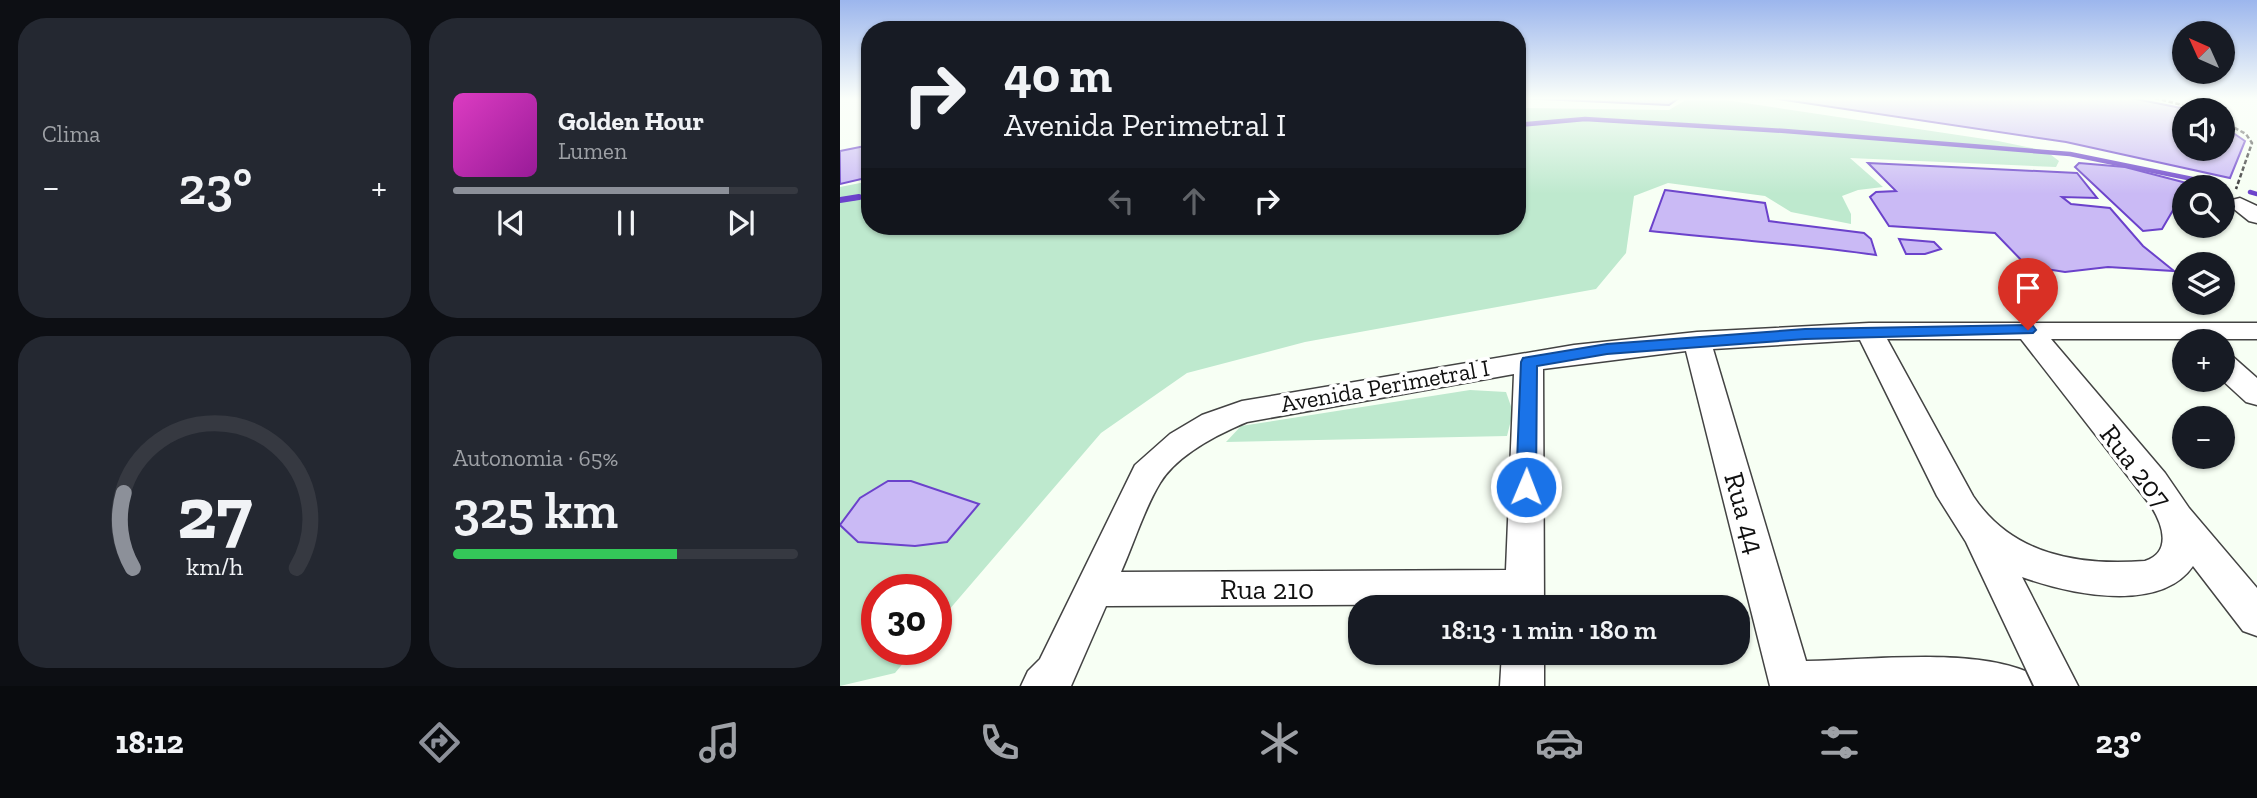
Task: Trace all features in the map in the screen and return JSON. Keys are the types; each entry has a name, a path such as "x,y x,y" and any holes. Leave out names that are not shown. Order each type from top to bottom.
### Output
{"street":[{"name":"Avenida Perimetral I","path":"1049,682 1147,474 1170,450 1213,423 1242,412 1607,349 1696,341 1869,331 2028,330 2172,335"},
{"name":"Rua 207","path":"1869,331 1951,488 1979,531 2011,555 2040,568 2099,579 2122,579 2162,573 2175,562 2181,549 2182,537 2176,517 2149,479 2028,330"},
{"name":"Avenida Perimetral I","path":"2235,333 2257,331"},
{"name":"Rua 44","path":"1696,341 1792,684"},
{"path":"1524,595 1529,362"},
{"path":"2235,375 2257,396"},
{"path":"2176,517 2257,618"},
{"path":"1979,531 2056,686"},
{"name":"Rua 210","path":"1094,589 1416,595"},
{"path":"1522,686 1523,665"},
{"path":"1792,684 1948,679 1978,680 2010,686"}],"path":[{"path":"2239,130 2246,134 2252,143 2234,197 2248,211"}],"green space":[{"path":"1526,130 1925,130 2046,151 2059,161 2056,167 1850,158 1883,187 1858,190 1842,196 1851,214 1851,224 1791,212 1765,196 1668,183 1634,196 1626,253 1596,289 1305,342 1187,373 1101,433 952,606 952,574 861,574 861,665 902,665 895,673 840,686 840,187 861,183 861,235 1526,235"},
{"path":"1470,390 1506,392 1513,412 1507,436 1226,442 1241,426"}],"shaded area":[{"path":"1986,130 2172,130 2172,161 2235,161 2235,134 2245,141 2231,175 2216,175 2066,142"},
{"path":"861,147 861,179 840,184 840,151"},
{"path":"1868,163 2077,173 2097,198 2062,197 2071,204 2110,208 2143,246 2172,271 2108,267 2065,272 2027,266 1995,233 1889,226 1870,197 1876,192 1896,191"},
{"path":"2079,163 2125,167 2172,179 2172,212 2162,229 2143,231 2075,167"},
{"path":"1665,190 1765,203 1769,221 1864,233 1871,239 1876,255 1650,231"},
{"path":"1899,239 1934,242 1941,249 1925,254 1906,254"},
{"path":"888,481 911,481 979,504 947,542 915,546 858,542 840,525 860,498"}],"waterway":[{"path":"1769,130 2070,154 2173,175"},
{"path":"2250,192 2257,194"},
{"path":"848,199 859,197"},
{"path":"848,199 861,197"},
{"path":"840,200 848,199"}],"route":[{"path":"1526,487 1529,362 1607,349 1805,334 2028,330"}]}
